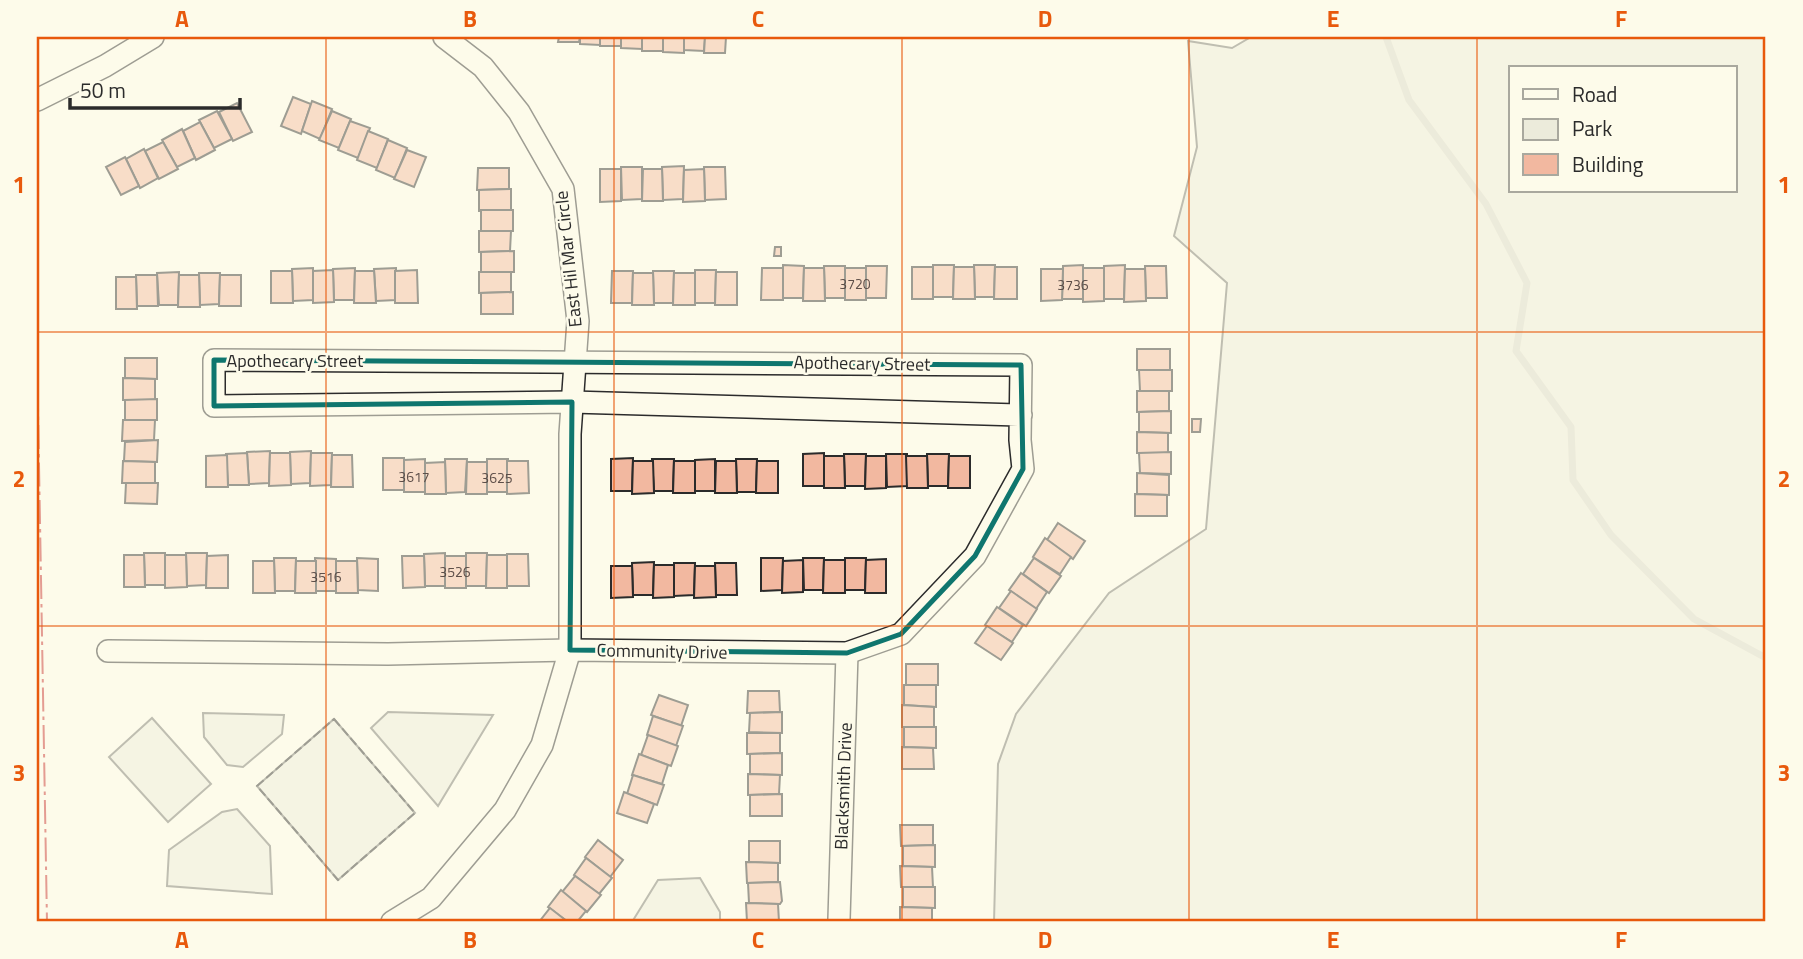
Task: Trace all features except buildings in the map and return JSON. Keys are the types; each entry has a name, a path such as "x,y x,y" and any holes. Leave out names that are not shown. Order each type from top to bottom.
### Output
{"street":[{"path":"37,100 105,66 153,37"},
{"name":"East Hil Mar Circle","path":"391,922 431,898 505,810 542,745 570,650 570,434 578,321 564,189 519,112 483,67 444,37"},
{"name":"Apothecary Street","path":"1021,365 214,360 214,407 572,402 1021,415"},
{"name":"Community Drive","path":"108,651 387,654 570,650 847,653 901,634 975,556 1023,469 1021,365"},
{"name":"Blacksmith Drive","path":"839,919 847,653"}],"highlighted area":[{"path":"214,360 1021,365 1023,469 975,556 901,634 847,653 570,650 572,402 214,406"}],"green space":[{"path":"1251,37 1766,37 1766,922 994,922 998,764 1016,714 1109,593 1206,529 1227,283 1174,236 1197,147 1188,41 1232,48"},
{"path":"388,712 493,715 438,806 371,728"},
{"path":"203,713 284,715 282,734 243,767 227,765 204,737"},
{"path":"152,718 211,784 168,822 109,757"},
{"path":"334,719 415,813 338,880 257,786"},
{"path":"237,809 270,846 272,894 167,886 169,850 222,812"},
{"path":"700,878 720,912 720,922 632,922 658,880"}],"waterway":[{"path":"1386,37 1409,100 1486,204 1527,283 1516,351 1571,427 1573,480 1611,535 1694,619 1766,658"}],"fence":[{"path":"334,719 415,813 338,880 257,786 334,719"}],"power":[{"path":"37,350 47,922"}]}
